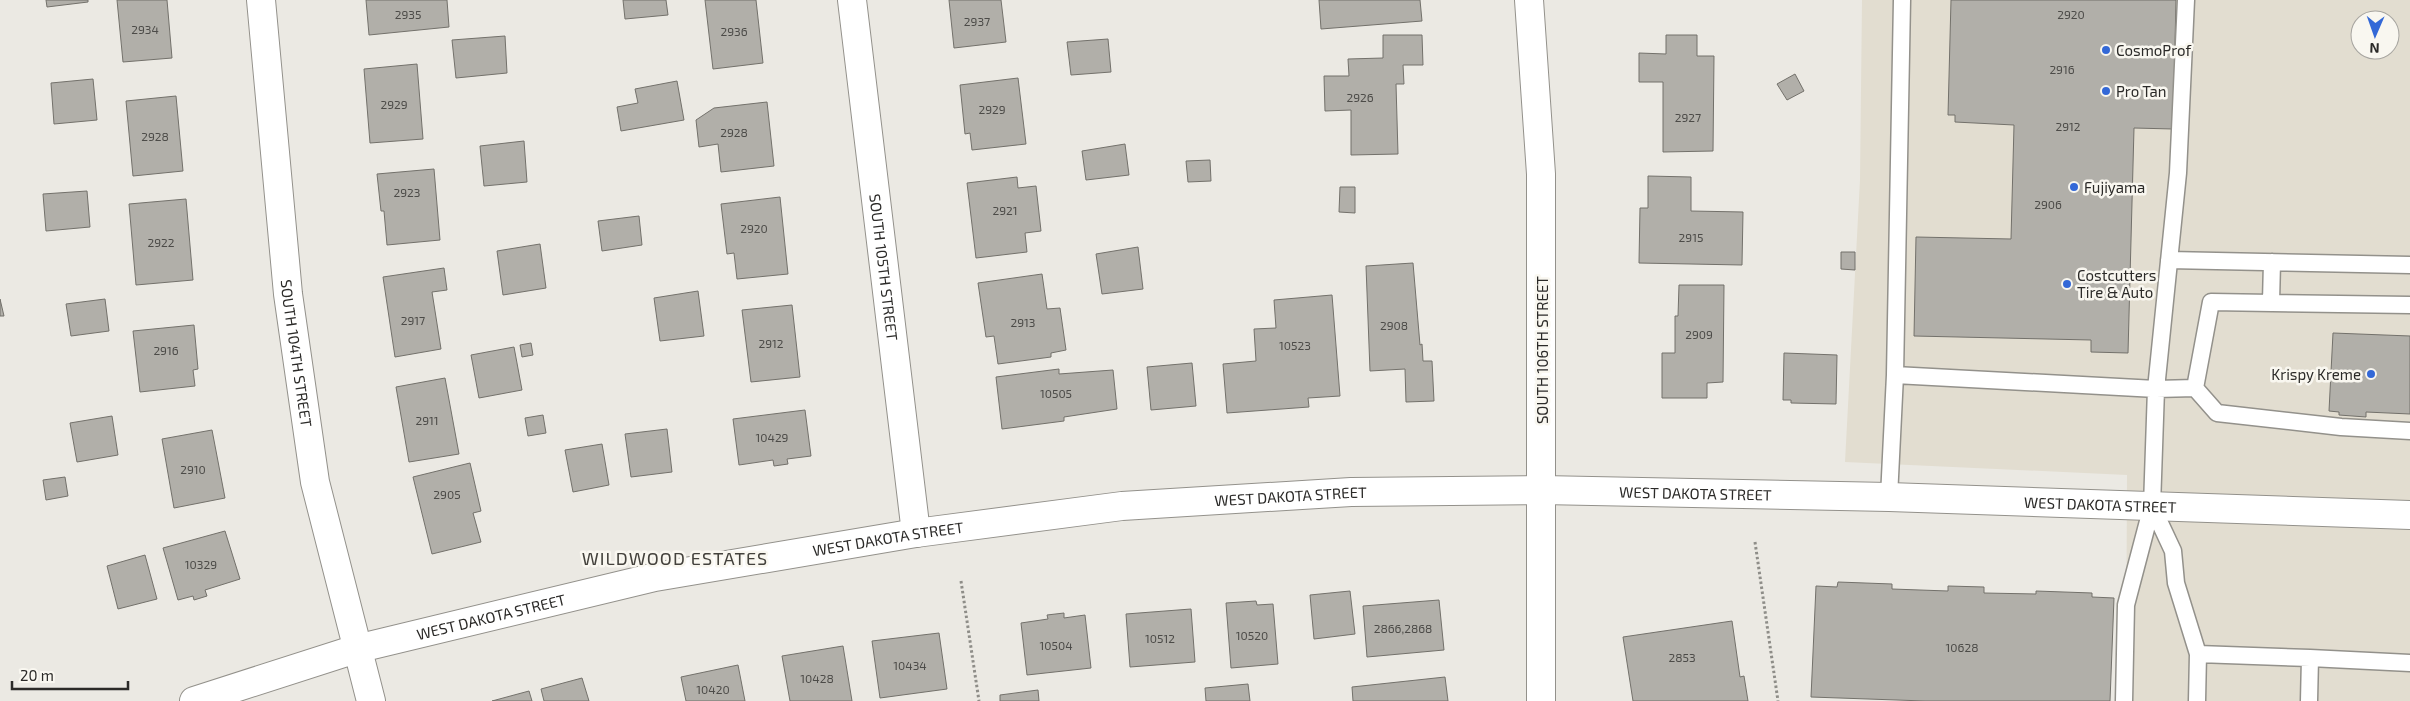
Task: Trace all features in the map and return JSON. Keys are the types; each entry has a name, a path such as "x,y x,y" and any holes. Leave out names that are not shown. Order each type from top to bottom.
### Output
{"street":[{"name":"SOUTH 104TH STREET","path":"261,0 288,294 314,472 356,649 371,701"},
{"name":"SOUTH 105TH STREET","path":"852,0 916,533"},
{"name":"SOUTH 106TH STREET","path":"1529,0 1541,174 1541,701"},
{"name":"WEST DAKOTA STREET","path":"194,701 356,649 656,577 916,533 1122,506 1351,492 1542,490 1889,497 2410,515"}],"lane":[{"path":"1889,497 1895,375 1902,0"},
{"path":"2124,701 2126,605 2152,506 2156,389 2179,158 2186,0"},
{"path":"2170,260 2410,265"},
{"path":"2271,302 2272,262"},
{"path":"2195,388 2211,302 2410,305"},
{"path":"1895,375 2156,389 2195,388"},
{"path":"2195,388 2217,413 2341,427 2410,431"},
{"path":"2152,506 2173,551 2176,583 2198,654 2197,701"},
{"path":"2198,654 2410,663"},
{"path":"2309,701 2310,658"}],"path":[{"path":"1755,542 1778,701"},
{"path":"961,581 978,701"}],"shaded area":[{"path":"1862,0 2410,0 2410,701 2126,701 2127,475 1845,462 1860,180"}],"building":[{"path":"46,0 88,0 88,2 47,7"},
{"path":"117,0 167,0 172,58 123,62"},
{"path":"366,0 447,0 449,27 369,35"},
{"path":"623,0 666,0 668,15 625,19"},
{"path":"705,0 756,0 763,63 713,69"},
{"path":"949,0 1001,0 1006,42 954,48"},
{"path":"1319,0 1420,0 1422,21 1321,29"},
{"path":"1951,0 2176,0 2173,129 2134,128 2128,353 2091,352 2091,340 1914,336 1916,237 2011,239 2014,125 1955,122 1955,115 1948,115"},
{"path":"1383,35 1422,35 1423,65 1403,65 1404,84 1396,84 1398,154 1351,155 1351,110 1325,111 1324,76 1349,76 1348,59 1383,58"},
{"path":"1666,35 1697,35 1697,56 1714,56 1713,151 1663,152 1663,82 1639,82 1639,53 1666,54"},
{"path":"505,36 507,73 456,78 452,40"},
{"path":"1108,39 1111,72 1071,75 1067,42"},
{"path":"417,64 423,139 370,143 364,69"},
{"path":"1795,74 1804,91 1787,100 1777,84"},
{"path":"1018,78 1026,144 972,150 970,133 965,134 960,85"},
{"path":"93,79 97,120 54,124 51,83"},
{"path":"677,81 684,120 621,131 617,107 638,103 635,89"},
{"path":"176,96 183,171 133,176 126,101"},
{"path":"767,102 774,166 721,172 718,144 699,147 696,120 714,108"},
{"path":"524,141 527,182 484,186 480,146"},
{"path":"1125,144 1129,175 1086,180 1082,151"},
{"path":"1210,160 1211,181 1188,182 1186,161"},
{"path":"434,169 440,240 387,245 384,211 381,211 377,174"},
{"path":"1648,176 1691,177 1691,211 1743,212 1742,265 1639,263 1640,208 1648,208"},
{"path":"1017,177 1018,188 1036,186 1041,231 1025,233 1027,252 976,258 967,183"},
{"path":"1340,187 1355,187 1355,213 1339,212"},
{"path":"87,191 90,227 46,231 43,194"},
{"path":"780,197 788,274 737,279 734,253 727,254 721,204"},
{"path":"186,199 193,280 136,285 129,204"},
{"path":"639,216 642,245 602,251 598,221"},
{"path":"540,244 546,288 503,295 497,251"},
{"path":"1138,247 1143,289 1102,294 1096,254"},
{"path":"1841,252 1855,252 1855,270 1841,269"},
{"path":"1413,263 1420,345 1422,344 1423,361 1432,361 1434,401 1406,402 1405,369 1370,371 1366,266"},
{"path":"444,268 447,290 432,292 441,349 395,357 383,277"},
{"path":"1042,274 1047,309 1060,308 1066,350 1051,353 1051,357 998,364 994,336 986,337 978,283"},
{"path":"1679,285 1724,285 1723,382 1707,383 1707,398 1662,398 1662,353 1675,353 1675,316 1678,316"},
{"path":"698,291 704,336 660,341 654,298"},
{"path":"1332,295 1340,396 1308,398 1309,407 1227,413 1223,364 1256,361 1254,329 1276,328 1274,300"},
{"path":"0,299 4,316 0,316"},
{"path":"105,299 109,331 71,336 66,304"},
{"path":"792,305 800,377 751,382 742,310"},
{"path":"194,325 198,369 193,370 195,386 140,392 133,331"},
{"name":"Krispy Kreme","path":"2333,333 2410,336 2410,414 2366,412 2366,417 2339,415 2339,412 2329,411"},
{"path":"531,343 533,355 522,357 520,345"},
{"path":"514,347 522,390 479,398 471,355"},
{"path":"1784,353 1837,355 1836,404 1791,403 1791,400 1783,400"},
{"path":"1192,363 1196,406 1151,410 1147,367"},
{"path":"1059,369 1059,374 1113,370 1117,409 1064,417 1064,421 1002,429 996,377"},
{"path":"445,378 459,454 409,462 396,387"},
{"path":"805,410 811,456 787,459 788,464 774,466 773,460 739,465 733,419"},
{"path":"543,415 546,433 528,436 525,418"},
{"path":"112,416 118,455 77,462 70,423"},
{"path":"667,429 672,472 631,477 625,434"},
{"path":"212,430 225,498 174,508 162,439"},
{"path":"602,444 609,485 573,492 565,450"},
{"path":"470,463 481,511 473,513 481,542 432,554 413,477"},
{"path":"65,477 68,496 46,500 43,480"},
{"path":"225,531 240,579 205,590 207,596 194,600 193,596 178,600 163,548"},
{"path":"145,555 157,599 118,609 107,566"},
{"path":"1838,582 1892,584 1892,589 1948,591 1948,586 1984,587 1984,593 2036,594 2036,591 2092,593 2092,597 2114,598 2110,701 1925,701 1811,697 1816,586 1837,587"},
{"path":"1350,591 1355,634 1314,639 1310,595"},
{"path":"1439,600 1444,650 1367,657 1363,606"},
{"path":"1256,601 1257,605 1273,604 1278,664 1231,668 1226,603"},
{"path":"1191,609 1195,662 1130,667 1126,614"},
{"path":"1064,613 1064,618 1085,615 1091,668 1027,675 1021,623 1048,619 1047,615"},
{"path":"1732,621 1740,677 1744,676 1748,701 1633,701 1623,637"},
{"path":"939,633 947,689 880,698 872,641"},
{"path":"843,646 852,701 790,701 782,656"},
{"path":"738,665 745,701 686,701 681,677"},
{"path":"1445,677 1448,701 1353,701 1352,687"},
{"path":"582,678 589,701 544,701 541,689"},
{"path":"1248,684 1250,701 1206,701 1205,688"},
{"path":"1038,690 1039,701 1000,701 1000,695"},
{"path":"529,691 532,701 492,701"}],"place":[{"name":"CosmoProf","path":"2106,50"},
{"name":"Pro Tan","path":"2106,91"},
{"name":"Fujiyama","path":"2074,187"},
{"name":"Costcutters Tire & Auto","path":"2067,284"},
{"name":"Krispy Kreme","path":"2371,374"}],"district":[{"name":"WILDWOOD ESTATES","path":"675,558"}]}
